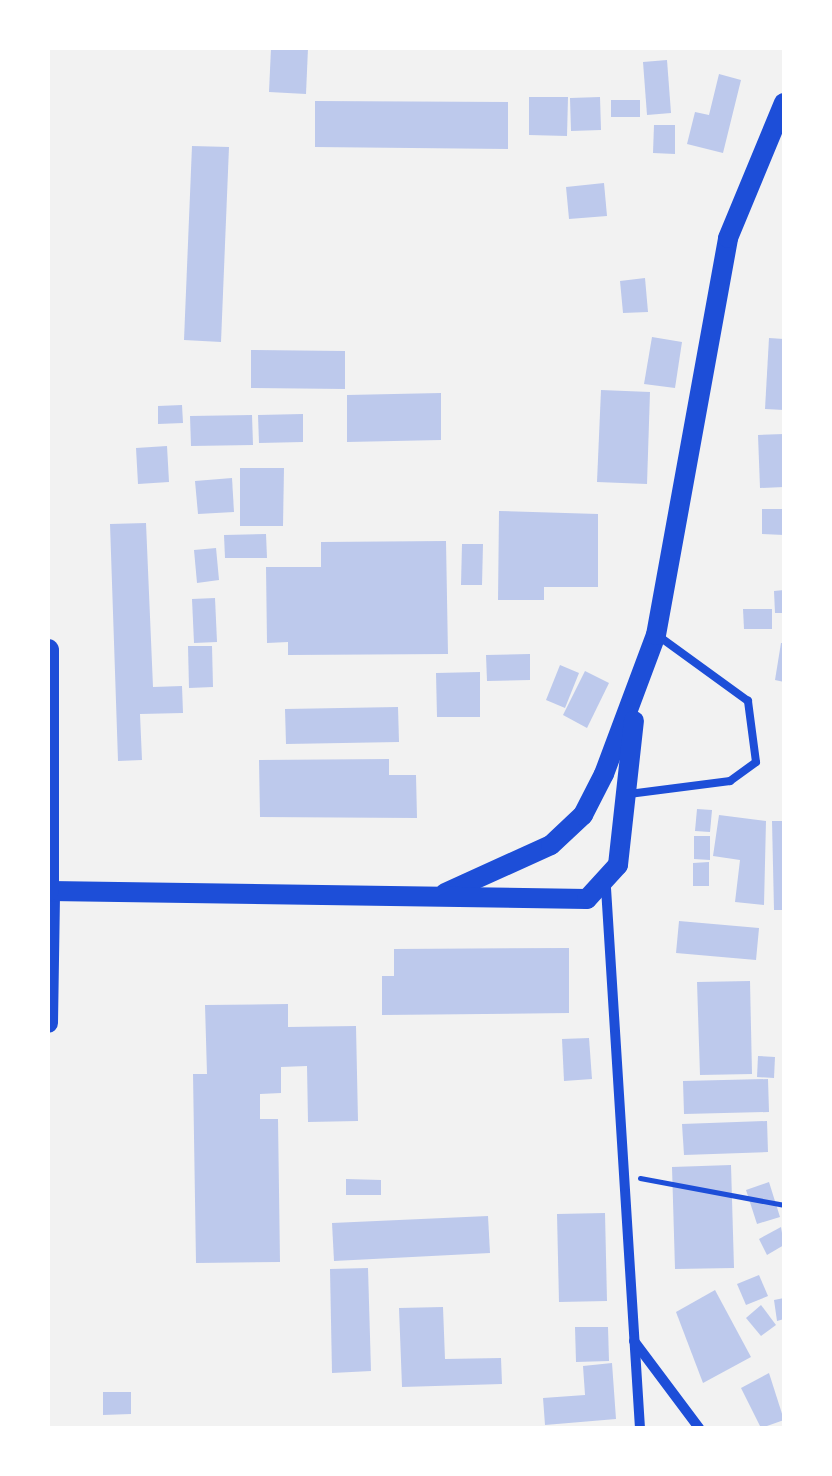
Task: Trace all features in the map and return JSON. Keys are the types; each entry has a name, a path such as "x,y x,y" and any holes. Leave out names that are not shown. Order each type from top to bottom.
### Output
{"highway":[{"path":"48,650 49,890"}],"main road":[{"path":"444,892 515,867 583,815 635,702 656,634 728,238 784,103"},
{"path":"48,1023 49,890 444,892 560,900 606,888 629,794 635,702"}],"street":[{"path":"606,888 620,1174 640,1428"},
{"path":"633,1338 699,1428"}],"lane":[{"path":"629,794 748,775 760,742 748,701 656,634"}],"path":[{"path":"620,1174 784,1205"}],"building":[{"path":"271,48 308,48 306,94 269,92"},
{"path":"667,60 671,113 647,115 643,62"},
{"path":"719,74 741,80 723,153 687,144 695,112 709,115"},
{"path":"529,97 568,97 567,136 529,135"},
{"path":"600,97 601,130 571,131 570,98"},
{"path":"611,100 640,100 640,117 611,117"},
{"path":"315,101 508,102 508,149 315,147"},
{"path":"654,125 675,125 675,154 653,153"},
{"path":"192,146 229,147 221,342 184,340"},
{"path":"604,183 607,216 569,219 566,187"},
{"path":"645,278 648,312 623,313 620,281"},
{"path":"652,337 682,342 675,388 644,384"},
{"path":"769,338 784,339 784,410 765,409"},
{"path":"251,350 345,351 345,389 251,388"},
{"path":"601,390 650,392 647,484 597,482"},
{"path":"441,393 441,440 347,442 347,395"},
{"path":"182,405 183,423 158,424 158,406"},
{"path":"303,414 303,442 259,443 258,415"},
{"path":"252,415 253,445 191,446 190,416"},
{"path":"784,434 784,487 760,488 758,435"},
{"path":"167,446 169,482 138,484 136,448"},
{"path":"240,468 284,468 283,526 240,526"},
{"path":"232,478 234,512 198,514 195,481"},
{"path":"762,509 784,509 784,535 762,534"},
{"path":"499,511 598,514 598,587 544,587 544,600 498,600"},
{"path":"146,523 153,687 182,686 183,713 140,714 142,760 118,761 110,524"},
{"path":"266,534 267,558 225,558 224,535"},
{"path":"446,541 448,654 288,655 288,642 267,643 266,567 321,567 321,542"},
{"path":"462,544 483,544 482,585 461,585"},
{"path":"216,548 219,580 197,583 194,550"},
{"path":"784,590 784,613 775,613 774,591"},
{"path":"215,598 217,642 194,643 192,599"},
{"path":"743,609 772,609 772,629 744,629"},
{"path":"784,643 784,682 775,680"},
{"path":"188,646 212,646 213,687 189,688"},
{"path":"530,654 530,680 487,681 486,655"},
{"path":"560,665 579,673 565,708 546,700"},
{"path":"585,671 609,683 587,728 563,715"},
{"path":"480,672 480,717 437,717 436,673"},
{"path":"398,707 399,742 286,744 285,709"},
{"path":"389,759 389,775 416,775 417,818 260,817 259,760"},
{"path":"697,809 712,810 710,832 695,831"},
{"path":"719,815 766,821 764,905 735,902 740,860 713,856"},
{"path":"772,821 784,821 784,910 774,910"},
{"path":"694,836 710,836 710,860 694,859"},
{"path":"709,862 709,886 693,886 693,863"},
{"path":"679,921 759,928 756,960 676,953"},
{"path":"569,948 569,1013 382,1015 382,976 394,976 394,949"},
{"path":"750,981 752,1074 700,1075 697,982"},
{"path":"288,1004 288,1027 356,1026 358,1121 308,1122 307,1066 281,1067 281,1093 260,1094 260,1119 278,1119 280,1262 196,1263 193,1074 207,1074 205,1005"},
{"path":"589,1038 592,1079 564,1081 562,1039"},
{"path":"758,1056 775,1057 774,1078 757,1077"},
{"path":"768,1079 769,1112 684,1114 683,1081"},
{"path":"767,1121 768,1152 684,1155 682,1124"},
{"path":"731,1165 734,1268 675,1269 672,1167"},
{"path":"346,1179 381,1180 381,1195 346,1195"},
{"path":"769,1182 780,1217 757,1224 746,1190"},
{"path":"605,1213 607,1301 559,1302 557,1214"},
{"path":"488,1216 490,1253 334,1261 332,1223"},
{"path":"781,1227 784,1245 767,1255 759,1239"},
{"path":"368,1268 371,1371 332,1373 330,1269"},
{"path":"759,1275 768,1296 746,1305 737,1284"},
{"path":"715,1290 751,1357 703,1383 676,1312"},
{"path":"784,1298 784,1319 777,1321 774,1300"},
{"path":"761,1305 776,1325 761,1336 746,1318"},
{"path":"443,1307 445,1359 501,1358 502,1384 402,1387 399,1308"},
{"path":"575,1327 608,1327 609,1361 576,1362"},
{"path":"612,1363 616,1419 545,1425 543,1398 585,1395 583,1366"},
{"path":"769,1373 784,1420 761,1428 741,1388"},
{"path":"103,1392 131,1392 131,1414 103,1415"}]}
